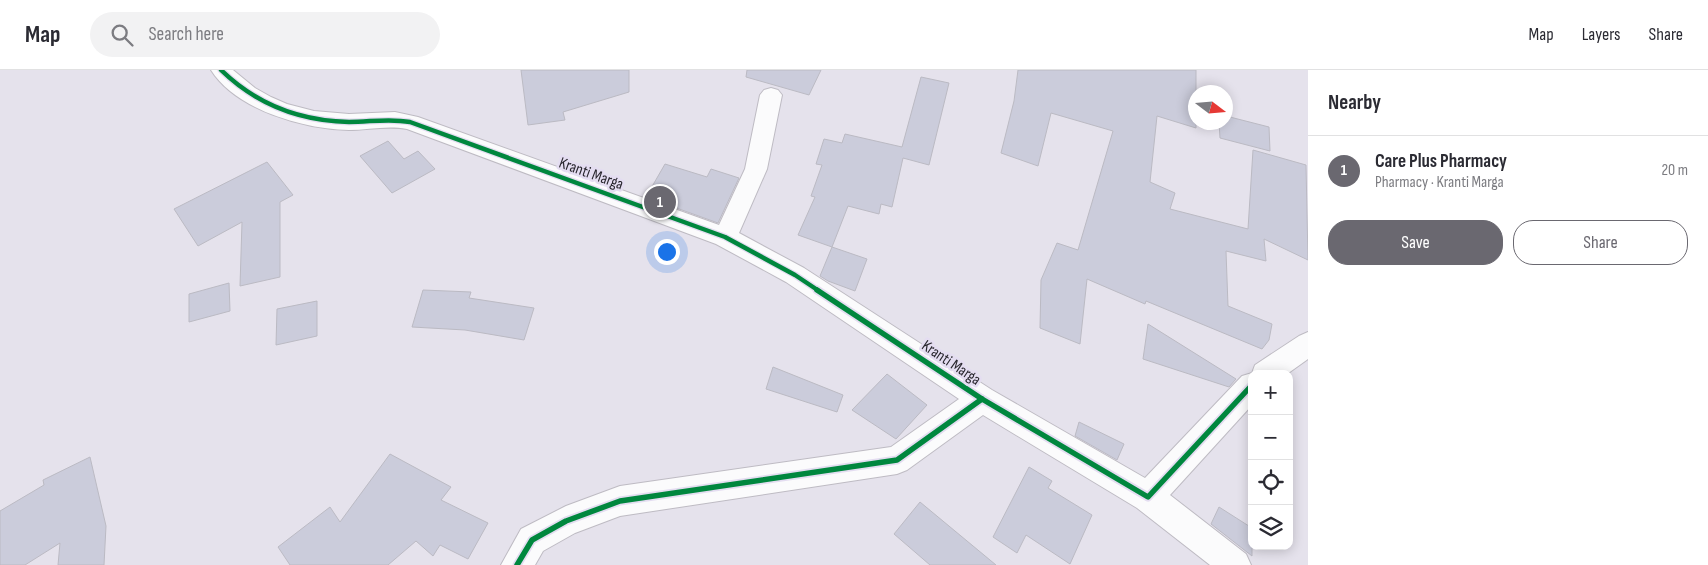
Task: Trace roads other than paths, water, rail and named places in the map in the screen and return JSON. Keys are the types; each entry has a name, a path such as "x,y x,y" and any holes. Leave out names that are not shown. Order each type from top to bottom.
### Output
{"street":[{"name":"Kranti Marga","path":"221,70 246,92 276,108 298,116 349,122 378,119 410,122 725,237 795,275 982,399 1148,497 1235,565"},
{"path":"725,237 756,169 771,95"},
{"path":"1271,370 1308,344"},
{"path":"1148,497 1248,389"},
{"path":"517,565 532,540 566,521 620,501 896,460 982,399"}],"place":[{"name":"Care Plus Pharmacy","path":"660,202"}]}
